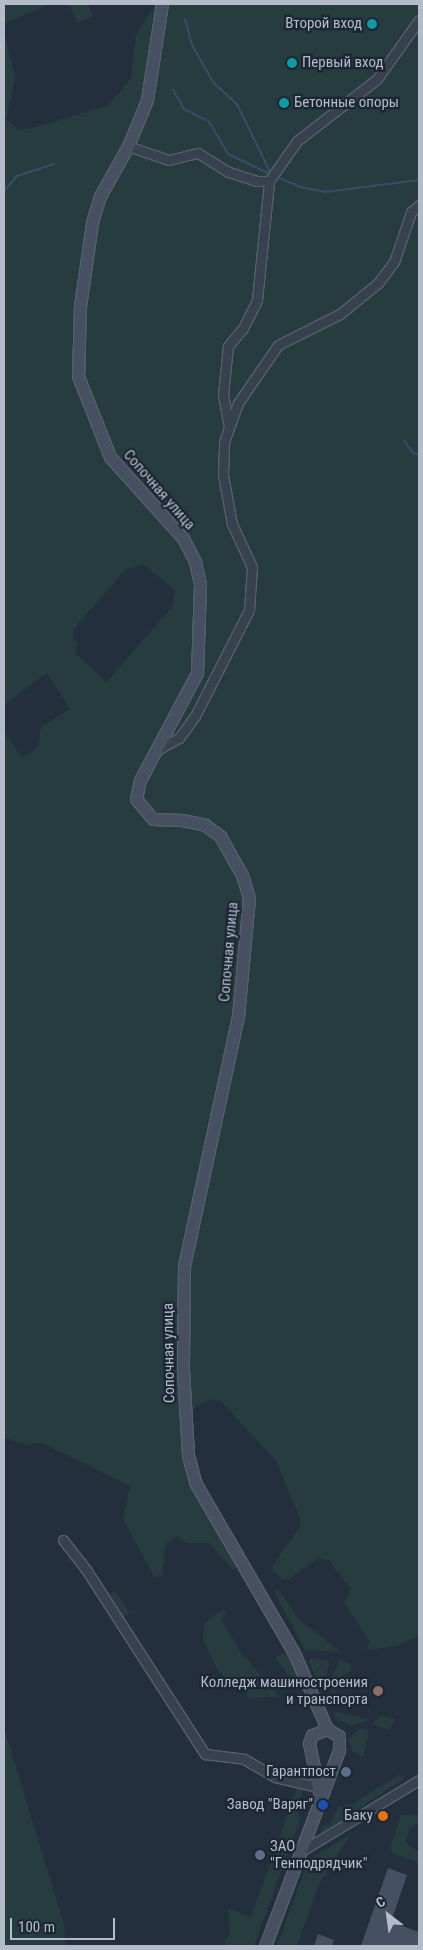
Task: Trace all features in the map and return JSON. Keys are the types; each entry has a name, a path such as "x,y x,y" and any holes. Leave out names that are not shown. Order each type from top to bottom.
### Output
{"main road":[{"name":"Сопочная улица","path":"162,4 147,100 128,146 100,196 92,222 80,306 78,376 110,457 183,538 197,569 200,636 198,673 136,792 140,807 152,818 182,820 214,831 235,860 249,898 238,1016 184,1266 182,1352 188,1455 196,1484 294,1653 327,1729 339,1736 341,1745 318,1792 300,1852 265,1946"},
{"path":"318,1792 309,1743 312,1735 327,1729"}],"street":[{"path":"157,750 178,738 195,716 249,610 252,567 232,524 223,475 229,428 223,396 228,346 243,328 257,300 269,181 297,141 377,79 419,20"},
{"path":"128,146 169,160 198,153 229,172 256,181 269,181"},
{"path":"229,428 258,369 278,345 340,314 378,283 394,262 411,212 419,205"},
{"path":"62,1540 87,1571 205,1754 244,1759 276,1777 318,1792"},
{"path":"300,1852 419,1780"}],"green space":[{"path":"4,4 51,4 4,24"},
{"path":"68,4 88,4 93,16 78,23"},
{"path":"156,4 419,4 419,1636 397,1646 366,1650 370,1642 344,1603 351,1589 329,1561 318,1558 290,1579 284,1580 273,1572 272,1567 300,1526 299,1516 276,1461 221,1401 212,1399 187,1411 185,1459 230,1552 236,1568 233,1570 209,1543 186,1543 177,1536 166,1544 162,1575 155,1578 123,1519 130,1486 40,1442 29,1445 4,1438 4,732 22,758 38,747 41,727 70,709 47,673 4,705 4,31 15,77 7,120 18,130 32,128 107,106 131,79 136,34","holes":["144,565 175,590 173,606 106,682 75,653 78,643 73,639 74,629 126,569"]},
{"path":"273,1589 280,1591 299,1620 342,1652 305,1650"},
{"path":"115,1591 130,1613 122,1618 107,1596"},
{"path":"223,1609 227,1612 221,1620 242,1654 280,1697 249,1698 242,1684 226,1679 216,1667 203,1639 204,1623"},
{"path":"287,1652 300,1678 296,1685 275,1658"},
{"path":"311,1658 329,1661 324,1696 309,1661"},
{"path":"340,1660 350,1664 351,1671 341,1676 331,1705 331,1679"},
{"path":"333,1712 370,1720 350,1726 344,1721 338,1722"},
{"path":"381,1715 395,1719 390,1730 372,1724"},
{"path":"4,1728 64,1924 66,1946 4,1946"},
{"path":"361,1728 369,1731 363,1757 352,1751 349,1739"},
{"path":"399,1775 404,1779 320,1834 322,1825 330,1824 338,1807 352,1804"},
{"path":"297,1788 303,1790 297,1809 300,1819 254,1946 230,1946 224,1942 230,1934 228,1908 251,1917"},
{"path":"401,1815 419,1815 419,1823 410,1828 405,1842 419,1852 419,1863 394,1854 390,1847"},
{"path":"352,1833 319,1884 297,1946 277,1946 308,1860"}],"building":[{"path":"388,1868 407,1875 391,1922 419,1932 419,1946 361,1946"},
{"path":"318,1934 334,1940 332,1946 314,1946"}],"waterway":[{"path":"185,19 192,45 213,82 237,104 270,172"},
{"path":"173,90 184,109 209,122 228,154 270,174"},
{"path":"4,191 17,176 54,164"},
{"path":"277,177 300,187 325,192 419,180"},
{"path":"404,441 414,454 419,454"}],"place":[{"name":"Второй вход","path":"372,24"},
{"name":"Первый вход","path":"292,63"},
{"name":"Бетонные опоры","path":"284,103"},
{"name":"Колледж машиностроения и транспорта","path":"378,1691"},
{"name":"Гарантпост","path":"346,1772"},
{"name":"Завод \"Варяг\"","path":"323,1805"},
{"name":"Баку","path":"383,1816"},
{"name":"ЗАО \"Генподрядчик\"","path":"260,1855"}]}
